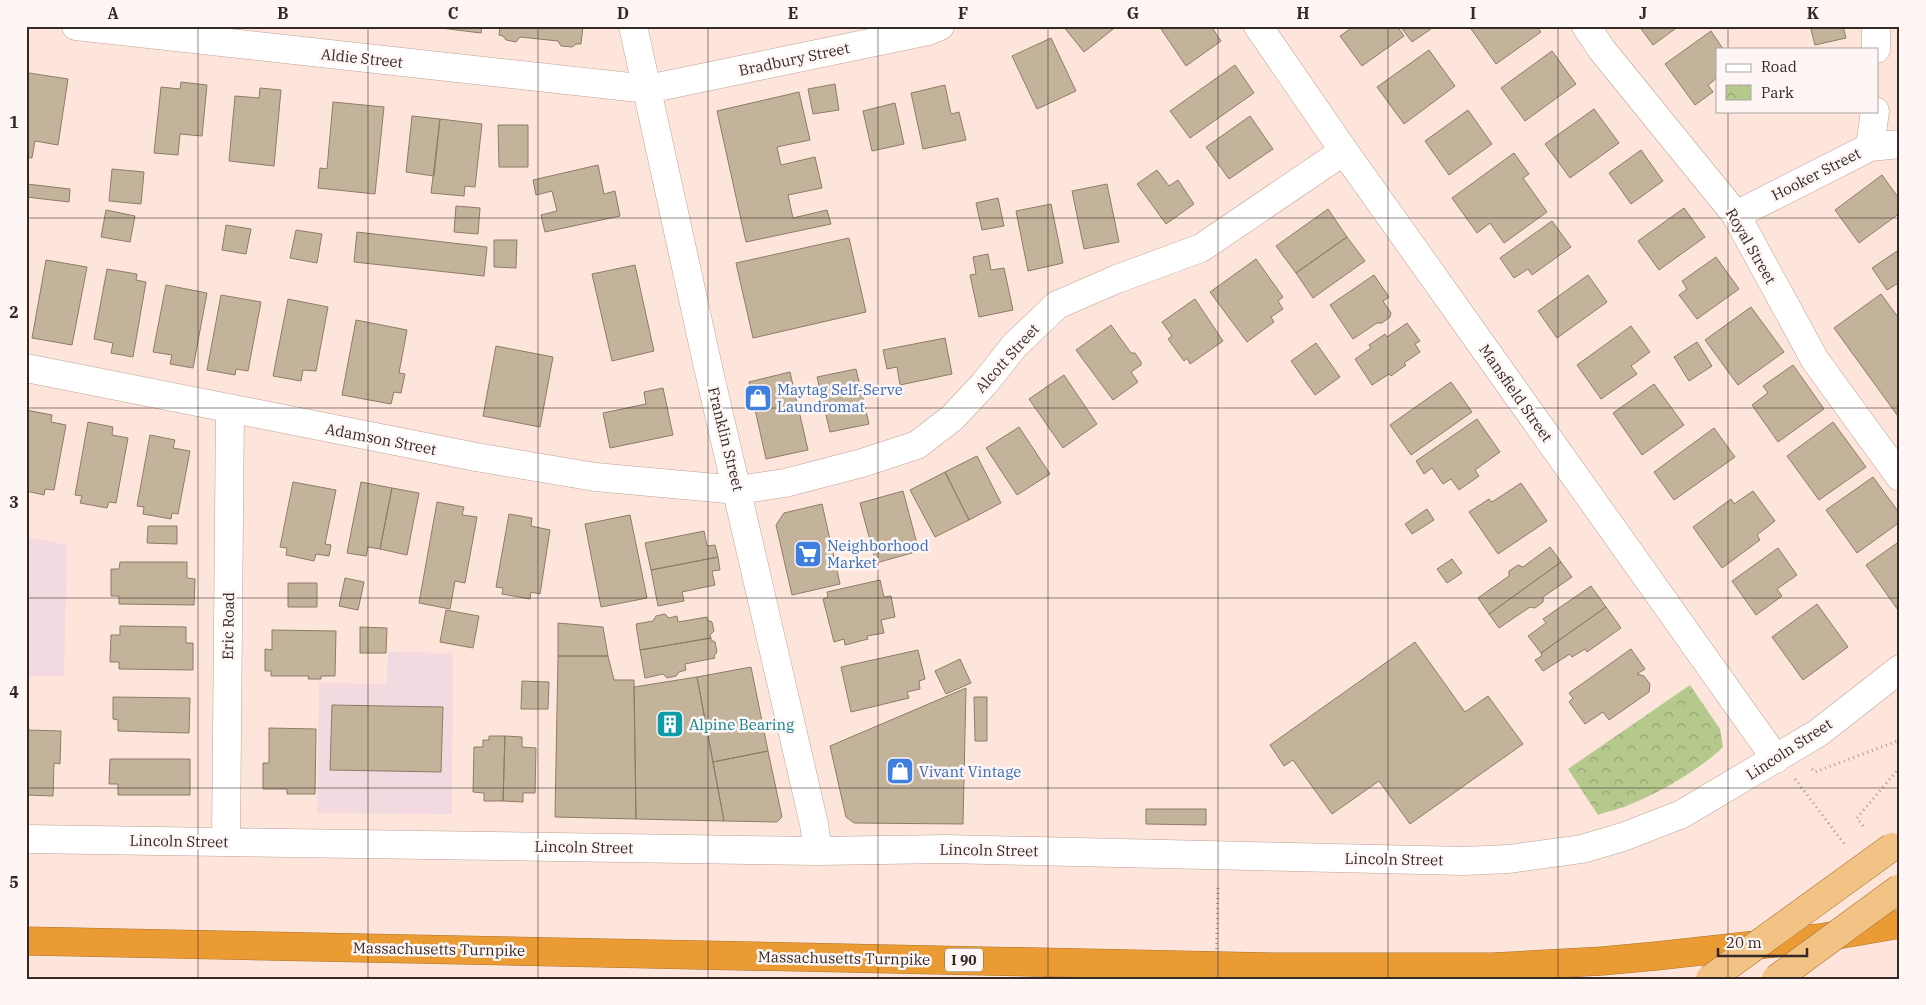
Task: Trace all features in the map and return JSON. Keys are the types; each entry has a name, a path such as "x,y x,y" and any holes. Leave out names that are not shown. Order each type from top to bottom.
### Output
{"highway":[{"name":"Massachusetts Turnpike","path":"26,941 1274,967 1429,968 1538,965 1656,956 1820,938 1900,924"}],"main road":[{"path":"1710,979 1892,847"},
{"path":"1776,979 1900,888"}],"street":[{"name":"Aldie Street","path":"76,26 648,90"},
{"name":"Franklin Street","path":"634,26 708,367 814,824 818,851"},
{"name":"Bradbury Street","path":"648,90 928,31 940,26"},
{"name":"Mansfield Street","path":"1258,26 1344,151 1785,768"},
{"name":"Royal Street","path":"1586,26 1602,50 1736,215 1814,360 1900,477"},
{"path":"1876,26 1876,48"},
{"path":"1870,147 1875,112"},
{"name":"Hooker Street","path":"1736,215 1870,147 1900,144"},
{"name":"Alcott Street","path":"738,490 795,480 862,463 917,445 952,418 984,384 1015,344 1057,305 1117,279 1201,248 1344,151"},
{"name":"Adamson Street","path":"26,368 230,410 476,457 595,477 738,490"},
{"name":"Eric Road","path":"226,842 230,410"},
{"name":"Lincoln Street","path":"26,839 818,851 946,849 1464,861 1509,859 1582,849 1623,837 1682,814 1785,768 1818,733 1900,669"}],"path":[{"path":"1810,766 1815,772 1900,740"},
{"path":"1864,826 1857,818 1900,767"},
{"path":"1785,768 1846,846"},
{"path":"1216,979 1218,884"}],"shaded area":[{"path":"26,537 67,545 64,676 26,676"},
{"path":"388,652 453,653 452,814 317,813 319,683 387,684"}],"green space":[{"path":"1690,685 1720,729 1723,747 1704,763 1667,787 1627,806 1598,815 1568,769"}],"building":[{"path":"441,26 482,26 481,33 441,28"},
{"path":"500,26 583,26 581,44 576,44 572,47 561,46 558,41 520,37 516,42 506,40 503,36 499,35"},
{"path":"1063,26 1117,26 1084,52"},
{"path":"1159,26 1211,26 1221,41 1186,66"},
{"path":"1354,26 1397,26 1404,36 1362,66 1340,36"},
{"path":"1400,26 1429,26 1431,29 1412,42"},
{"path":"1469,26 1536,26 1541,32 1496,64"},
{"path":"1639,26 1679,26 1653,45"},
{"path":"1810,26 1843,26 1846,38 1815,45"},
{"path":"1711,31 1722,48 1716,48 1716,79 1708,85 1713,92 1695,105 1665,64"},
{"path":"1051,38 1076,91 1037,109 1012,56"},
{"path":"1429,50 1455,86 1404,124 1377,87"},
{"path":"1552,51 1576,84 1525,121 1501,88"},
{"path":"1235,65 1254,93 1190,138 1170,111"},
{"path":"29,73 68,79 58,145 35,141 32,158 26,157 26,89"},
{"path":"181,82 207,85 202,136 180,134 178,155 154,153 161,87 180,89"},
{"path":"835,84 839,110 813,114 808,89"},
{"path":"945,85 951,114 959,112 966,140 923,149 911,93"},
{"path":"260,88 281,90 274,166 229,161 235,96 259,98"},
{"path":"799,92 810,140 777,147 781,165 815,157 822,188 788,195 793,218 827,210 831,224 746,242 717,111"},
{"path":"333,102 384,107 375,194 318,188 320,168 327,169"},
{"path":"895,103 904,144 872,151 863,111"},
{"path":"1594,109 1619,143 1570,178 1545,144"},
{"path":"1468,110 1492,144 1449,175 1425,141"},
{"path":"412,116 440,119 434,176 406,172"},
{"path":"1250,116 1273,149 1229,179 1206,147"},
{"path":"440,119 482,124 475,187 465,186 464,196 431,193"},
{"path":"498,125 528,125 528,167 499,167"},
{"path":"1641,150 1663,181 1631,204 1609,173"},
{"path":"1514,153 1529,174 1523,178 1547,212 1504,243 1490,223 1477,233 1452,198"},
{"path":"598,165 604,194 615,191 620,216 545,232 541,215 557,211 552,191 536,195 533,180"},
{"path":"112,169 144,172 141,204 109,201"},
{"path":"1157,170 1169,186 1178,180 1194,204 1166,224 1137,184"},
{"path":"1882,175 1900,200 1900,213 1859,243 1835,210"},
{"path":"27,184 70,189 69,202 26,197"},
{"path":"1107,184 1119,242 1084,249 1072,191"},
{"path":"998,198 1004,226 982,230 976,203"},
{"path":"1051,204 1063,263 1028,271 1016,211"},
{"path":"456,206 480,208 478,234 454,232"},
{"path":"1684,208 1705,237 1659,270 1638,241"},
{"path":"1328,209 1347,237 1296,273 1276,246"},
{"path":"106,210 135,216 130,242 101,237"},
{"path":"1552,221 1571,247 1532,275 1528,269 1514,278 1500,258"},
{"path":"226,225 251,229 246,254 222,250"},
{"path":"296,230 322,234 317,263 290,258"},
{"path":"357,232 487,247 484,276 354,262"},
{"path":"1347,237 1365,261 1313,298 1296,273"},
{"path":"849,238 866,312 753,338 736,263"},
{"path":"494,240 517,240 516,268 494,267"},
{"path":"1900,249 1900,282 1887,290 1872,268"},
{"path":"988,254 991,270 1004,268 1013,310 979,317 970,275 976,274 973,257"},
{"path":"1716,257 1739,289 1697,319 1679,295 1687,289 1682,281"},
{"path":"1256,259 1283,297 1278,301 1283,309 1271,317 1274,322 1247,342 1210,292"},
{"path":"46,260 87,267 72,345 32,338"},
{"path":"635,265 654,351 612,361 592,274"},
{"path":"107,269 137,274 136,280 146,282 133,357 111,353 113,343 94,339"},
{"path":"1374,275 1389,297 1383,301 1391,313 1390,317 1353,339 1330,305"},
{"path":"1588,275 1607,302 1557,338 1538,311"},
{"path":"166,285 207,293 193,368 170,364 172,355 153,352"},
{"path":"1881,294 1900,320 1900,419 1834,328"},
{"path":"221,295 261,302 248,371 236,369 235,375 207,370"},
{"path":"288,299 328,307 316,371 303,370 301,381 273,376"},
{"path":"1195,299 1223,341 1190,364 1187,358 1184,361 1168,339 1172,336 1162,322"},
{"path":"1751,307 1784,352 1738,385 1705,340"},
{"path":"356,320 407,330 399,373 405,374 401,393 394,392 391,404 342,395"},
{"path":"1407,323 1420,341 1415,344 1420,352 1404,363 1406,365 1391,376 1389,374 1372,385 1355,359 1371,348 1369,345 1385,334 1387,337"},
{"path":"1111,325 1131,353 1135,353 1141,362 1141,365 1131,372 1138,382 1113,400 1076,350"},
{"path":"1631,326 1650,352 1631,366 1637,374 1601,399 1577,365"},
{"path":"945,338 952,374 900,385 897,367 887,369 883,350"},
{"path":"1697,342 1712,366 1689,381 1674,357"},
{"path":"1316,343 1340,377 1315,395 1291,361"},
{"path":"496,346 553,357 540,427 483,416"},
{"path":"1793,365 1824,409 1778,442 1752,405 1768,393 1763,386"},
{"path":"856,369 869,424 830,432 817,377"},
{"path":"790,372 808,450 766,459 749,382"},
{"path":"1064,375 1097,424 1063,448 1029,399"},
{"path":"1451,382 1472,412 1411,455 1390,425"},
{"path":"1654,384 1684,425 1642,455 1613,413"},
{"path":"663,388 673,435 610,448 603,413 646,404 644,392"},
{"path":"26,410 52,415 51,422 66,425 54,490 45,489 44,495 26,491"},
{"path":"1477,419 1500,452 1475,470 1479,476 1459,490 1451,479 1443,484 1432,468 1424,474 1416,461"},
{"path":"88,422 113,427 112,435 128,438 116,503 109,502 107,508 80,503 82,496 75,495"},
{"path":"1833,422 1866,467 1819,500 1787,456"},
{"path":"1019,427 1050,474 1017,495 986,448"},
{"path":"1714,428 1735,457 1674,500 1654,472"},
{"path":"150,435 175,440 173,448 190,451 178,514 172,513 171,519 143,514 144,507 137,506"},
{"path":"977,456 1001,503 969,520 945,472"},
{"path":"945,472 969,520 935,537 910,490"},
{"path":"1873,477 1900,514 1900,522 1857,553 1826,510"},
{"path":"293,482 336,490 325,544 331,545 329,556 316,554 314,561 286,555 287,548 280,547"},
{"path":"361,482 392,488 380,549 368,547 366,556 347,553"},
{"path":"1521,483 1547,521 1498,554 1469,512 1489,499 1492,502"},
{"path":"392,488 419,493 407,555 380,549"},
{"path":"903,491 919,551 876,563 860,503"},
{"path":"1753,491 1775,521 1757,535 1760,540 1722,568 1693,527 1731,499 1734,504"},
{"path":"437,502 464,507 462,515 477,517 465,583 455,581 450,609 419,603"},
{"name":"Neighborhood Market","path":"822,504 840,584 792,595 776,525 784,513"},
{"path":"1427,509 1434,520 1412,534 1405,524"},
{"path":"509,514 532,518 531,526 550,530 540,594 531,592 530,599 502,594 503,588 496,587"},
{"path":"630,515 647,598 601,607 585,524"},
{"path":"148,526 177,526 177,544 147,543"},
{"path":"704,531 707,546 715,545 718,557 651,570 645,543"},
{"path":"1900,541 1900,609 1898,610 1866,565"},
{"path":"1550,547 1561,562 1489,614 1478,598 1509,576 1509,571 1518,565 1523,567"},
{"path":"1778,548 1797,575 1777,589 1782,596 1756,615 1732,581"},
{"path":"718,557 720,570 712,571 715,585 682,592 684,601 658,606 651,570"},
{"path":"1452,559 1462,573 1447,583 1437,569"},
{"path":"120,562 187,562 187,578 195,579 194,605 119,604 119,596 111,596 111,569 119,569"},
{"path":"1561,562 1572,577 1543,597 1543,602 1535,608 1530,607 1499,628 1489,614"},
{"path":"345,578 364,582 358,610 339,606"},
{"path":"880,580 884,597 891,596 895,617 881,620 884,633 867,636 868,639 845,645 844,639 834,642 823,599 828,597 827,592"},
{"path":"288,583 317,583 317,607 288,607"},
{"path":"1591,586 1606,607 1541,653 1528,636 1546,623 1543,619"},
{"path":"1817,604 1848,647 1803,680 1772,637"},
{"path":"1606,607 1621,628 1587,652 1585,649 1572,657 1570,654 1543,671 1535,660 1542,656 1541,653"},
{"path":"446,610 479,616 473,648 440,642"},
{"path":"665,614 669,618 677,616 678,622 707,617 707,620 712,622 714,631 710,635 711,638 640,650 636,624 653,621 656,616"},
{"path":"558,623 603,627 608,656 558,656"},
{"path":"120,626 186,627 186,643 193,643 193,670 119,669 119,662 110,662 111,635 120,635"},
{"path":"360,627 387,628 386,653 360,653"},
{"path":"272,630 336,631 335,676 321,676 321,679 308,679 309,676 271,676 271,671 265,671 265,649 272,650"},
{"path":"711,638 715,642 717,652 714,656 715,658 685,664 686,670 679,672 676,676 667,678 663,674 645,678 640,650"},
{"path":"1415,642 1465,712 1488,696 1523,744 1410,824 1379,781 1332,814 1293,760 1284,766 1270,745"},
{"path":"1631,649 1645,669 1637,674 1644,676 1650,684 1649,692 1609,720 1603,712 1585,724 1569,702 1573,698 1569,693"},
{"path":"918,650 925,679 919,681 920,689 907,692 909,698 851,712 841,667"},
{"path":"558,656 608,656 614,680 634,680 636,819 555,817"},
{"path":"960,659 971,683 946,694 935,671"},
{"path":"751,667 768,751 713,762 697,677"},
{"name":"Alpine Bearing","path":"697,677 724,821 636,819 634,687"},
{"path":"522,681 549,682 548,709 521,709"},
{"name":"Vivant Vintage","path":"966,688 963,824 854,823 846,817 830,746"},
{"path":"113,697 190,698 189,733 118,731 118,720 113,719"},
{"path":"974,697 987,697 987,741 975,741"},
{"path":"332,705 443,707 441,772 330,770"},
{"path":"269,728 316,729 315,794 287,794 287,789 263,789 263,763 269,763"},
{"path":"27,730 61,731 60,764 54,763 53,796 26,795"},
{"path":"489,736 505,736 503,801 484,801 484,793 473,792 474,747 483,747 483,740 489,740"},
{"path":"505,736 522,737 522,747 536,748 535,793 523,793 523,802 503,801"},
{"path":"768,751 782,817 777,822 724,821 713,762"},
{"path":"110,759 190,759 190,795 118,795 118,784 109,784"},
{"path":"1146,809 1206,809 1206,825 1146,824"}],"place":[{"name":"Maytag Self-Serve Laundromat","path":"758,398"},
{"name":"Neighborhood Market","path":"808,554"},
{"name":"Alpine Bearing","path":"670,724"},
{"name":"Vivant Vintage","path":"900,771"}]}
